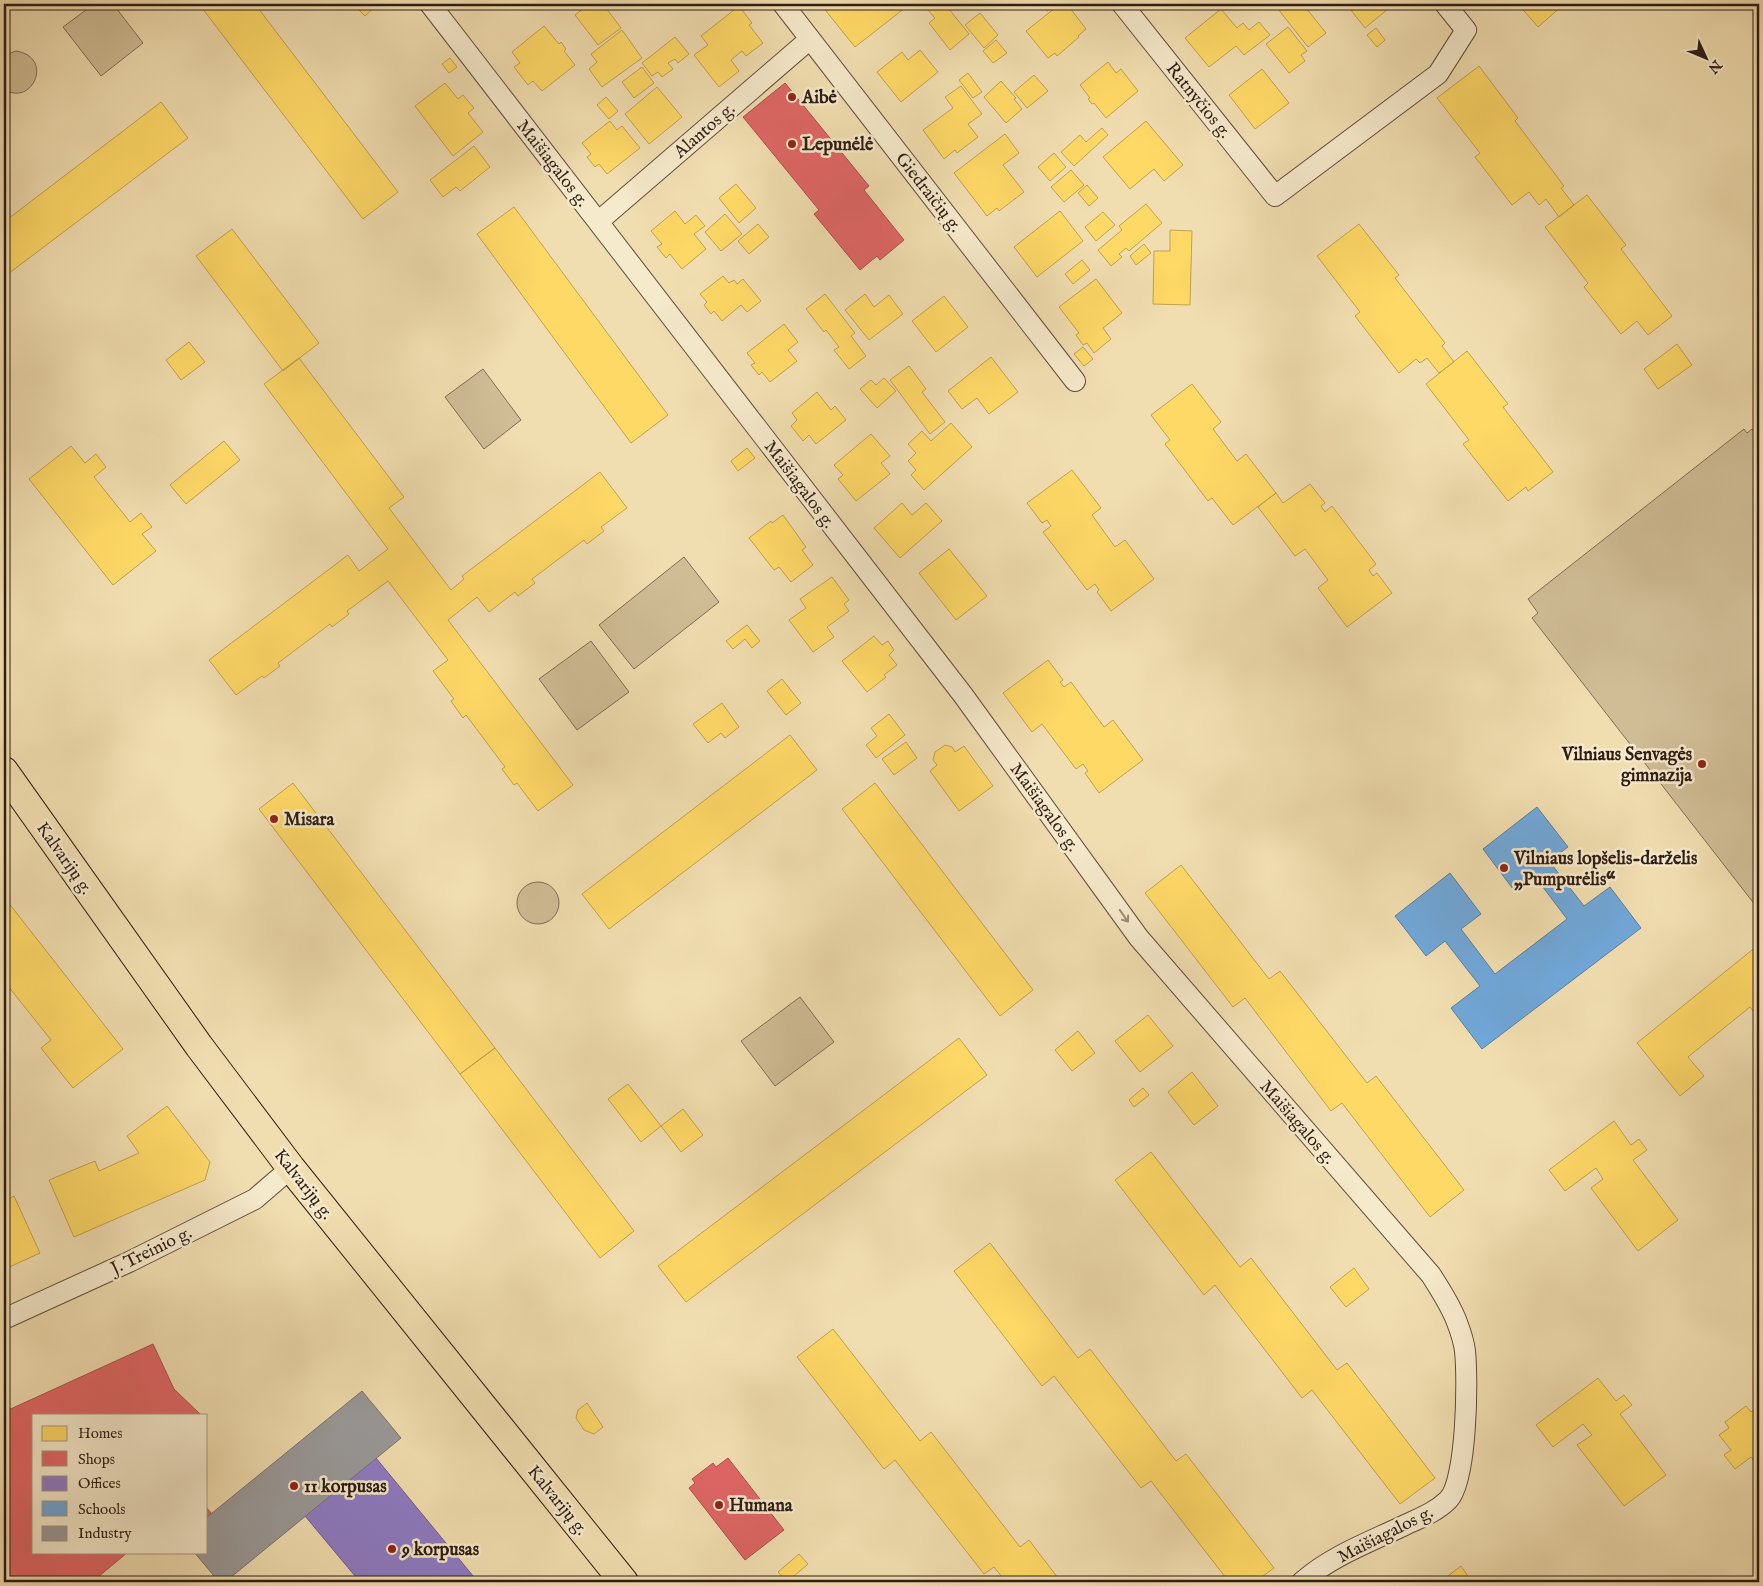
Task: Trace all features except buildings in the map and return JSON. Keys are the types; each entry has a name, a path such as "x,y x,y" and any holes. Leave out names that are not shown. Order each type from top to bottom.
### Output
{"main road":[{"name":"Kalvarijų g.","path":"4,771 193,1038 291,1168 624,1582"}],"street":[{"name":"Maišiagalos g.","path":"430,4 963,695 1139,938 1431,1275 1446,1300 1458,1325 1465,1350 1467,1384 1462,1458 1458,1481 1450,1499 1433,1512 1333,1560 1302,1582"},
{"name":"Giedraičių g.","path":"783,4 1075,381"},
{"name":"Ratnyčios g.","path":"1122,4 1276,196 1438,74 1466,30 1445,4"},
{"name":"Alantos g.","path":"599,221 810,40"},
{"name":"J. Treinio g.","path":"4,1319 129,1262 255,1198 291,1168"}],"shaded area":[{"path":"94,4 113,4 143,43 101,76 63,27"},
{"path":"16,51 28,55 35,62 37,71 30,87 23,92 14,93 4,89 4,55"},
{"path":"483,369 521,420 484,449 445,397"},
{"name":"Vilniaus Senvagės gimnazija","path":"1744,429 1747,433 1752,429 1759,438 1759,910 1532,618 1538,613 1528,599"},
{"path":"684,557 719,602 634,669 599,625"},
{"path":"591,641 629,692 577,730 539,679"},
{"path":"534,882 542,882 553,888 559,903 553,918 542,924 534,924 523,918 517,907 517,899 523,888"},
{"path":"800,997 834,1042 775,1086 741,1041"}],"place":[{"name":"Aibė","path":"792,97"},
{"name":"Lepunėlė","path":"792,144"},
{"name":"Vilniaus Senvagės gimnazija","path":"1702,764"},
{"name":"Misara","path":"274,819"},
{"name":"Vilniaus lopšelis-darželis „Pumpurėlis“","path":"1504,868"},
{"name":"11 korpusas","path":"294,1486"},
{"name":"Humana","path":"719,1505"},
{"name":"9 korpusas","path":"392,1549"}]}
